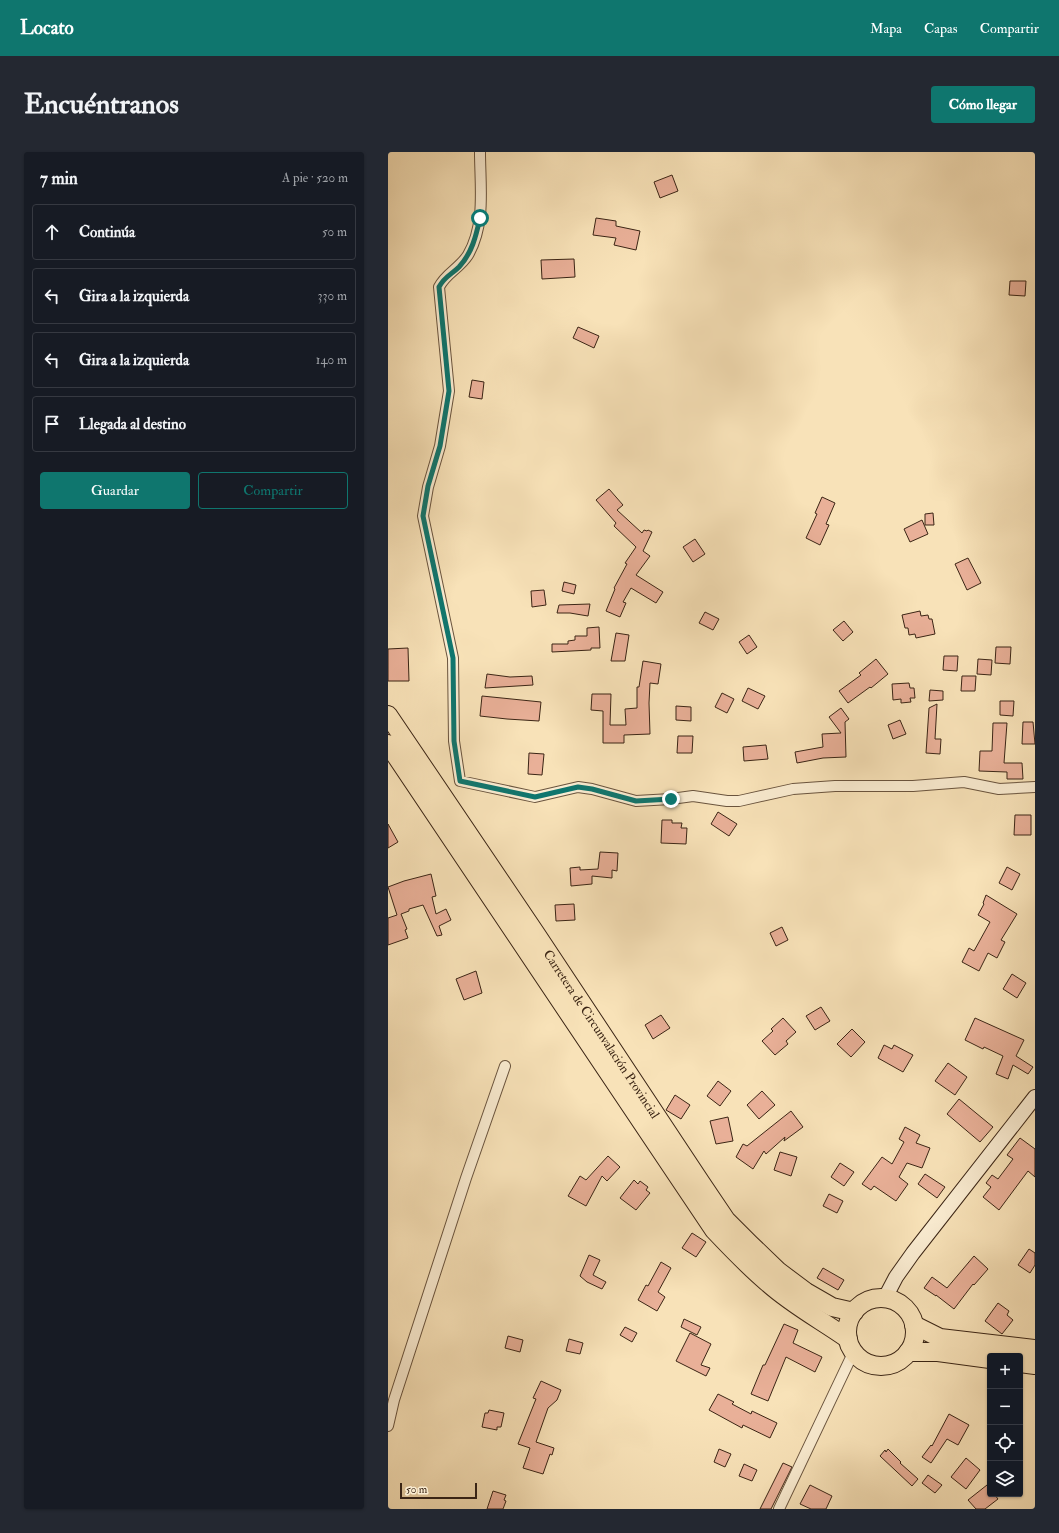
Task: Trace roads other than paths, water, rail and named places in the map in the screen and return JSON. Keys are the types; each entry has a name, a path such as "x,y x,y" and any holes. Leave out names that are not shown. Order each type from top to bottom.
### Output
{"highway":[{"name":"Carretera de Circunvalación Provincial","path":"388,715 726,1220 778,1271 806,1292 832,1307 854,1312"},
{"name":"Carretera de Circunvalación Provincial","path":"388,744 531,955 687,1192 714,1230 738,1256 767,1283 851,1345"},
{"path":"885,1298 898,1302 909,1312 914,1325 914,1339 908,1352 898,1361 885,1365 871,1364 864,1361 851,1345 848,1324 854,1312 864,1302 871,1299 885,1298"},
{"path":"914,1325 940,1338 1035,1349"},
{"path":"908,1352 938,1352 987,1359"},
{"path":"1023,1363 1035,1365"}],"street":[{"path":"480,152 480,218 474,242 467,256 458,267 443,279 439,287 449,391 440,446 428,486 423,516 453,658 454,741 460,781 535,797 578,787 592,789 636,801 693,796 727,801 739,801 793,789 835,786 913,786 956,782 972,783 999,789 1035,787"},
{"path":"388,1426 394,1400 466,1178 505,1066"},
{"path":"885,1298 896,1277 913,1252 1035,1097"},
{"path":"778,1509 851,1345"}]}
